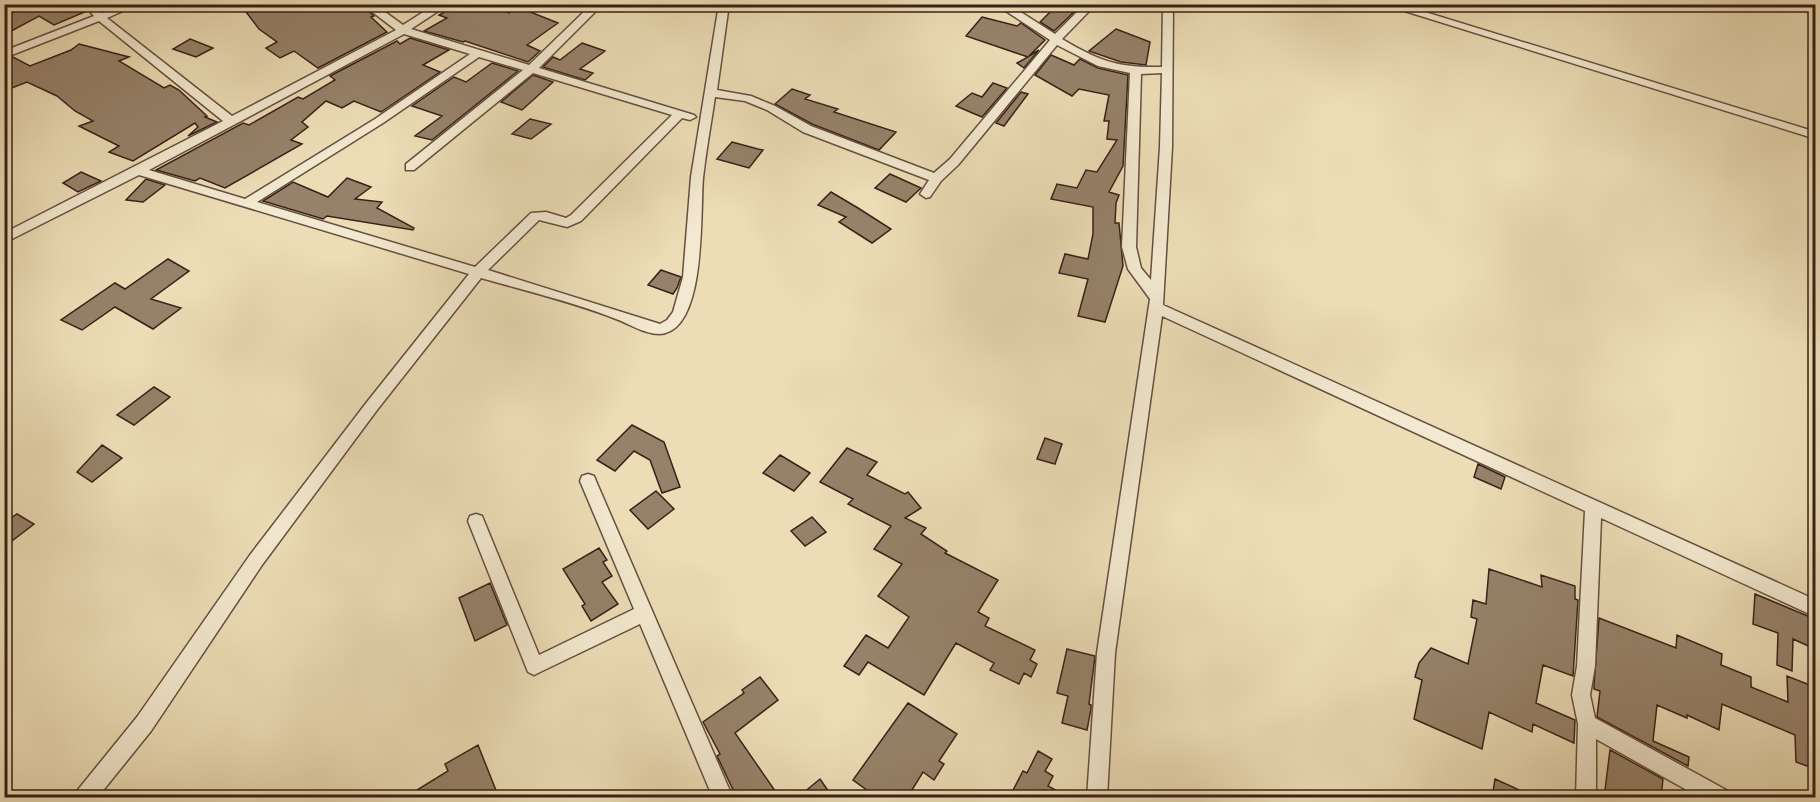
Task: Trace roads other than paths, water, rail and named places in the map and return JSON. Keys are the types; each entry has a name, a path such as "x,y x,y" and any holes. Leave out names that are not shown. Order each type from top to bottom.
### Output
{"street":[{"path":"88,4 101,18 230,122"},
{"path":"4,55 134,4"},
{"path":"84,798 144,724 256,560 478,272 536,216 546,216 567,223 576,218 685,115 403,30 367,4"},
{"path":"4,239 138,171 403,30 444,4"},
{"path":"410,167 533,68 598,4"},
{"path":"138,171 621,315 652,328 665,328 674,323 681,314 685,299 696,216 696,178 712,93 724,4"},
{"path":"1000,4 1094,60 1115,67 1168,70"},
{"path":"926,194 936,178 954,162 1057,38 1091,4"},
{"path":"1097,798 1106,653 1156,303 1168,70 1168,4"},
{"path":"1387,4 1815,136"},
{"path":"248,202 379,121 479,52"},
{"path":"1144,70 1130,248 1135,269 1156,303 1593,508 1815,609"},
{"path":"712,93 747,98 771,108 801,127 936,178"},
{"path":"588,481 723,798"},
{"path":"1586,798 1587,724 1581,695 1586,666 1593,508"},
{"path":"476,521 534,666 644,613"},
{"path":"1587,724 1721,798"}]}
